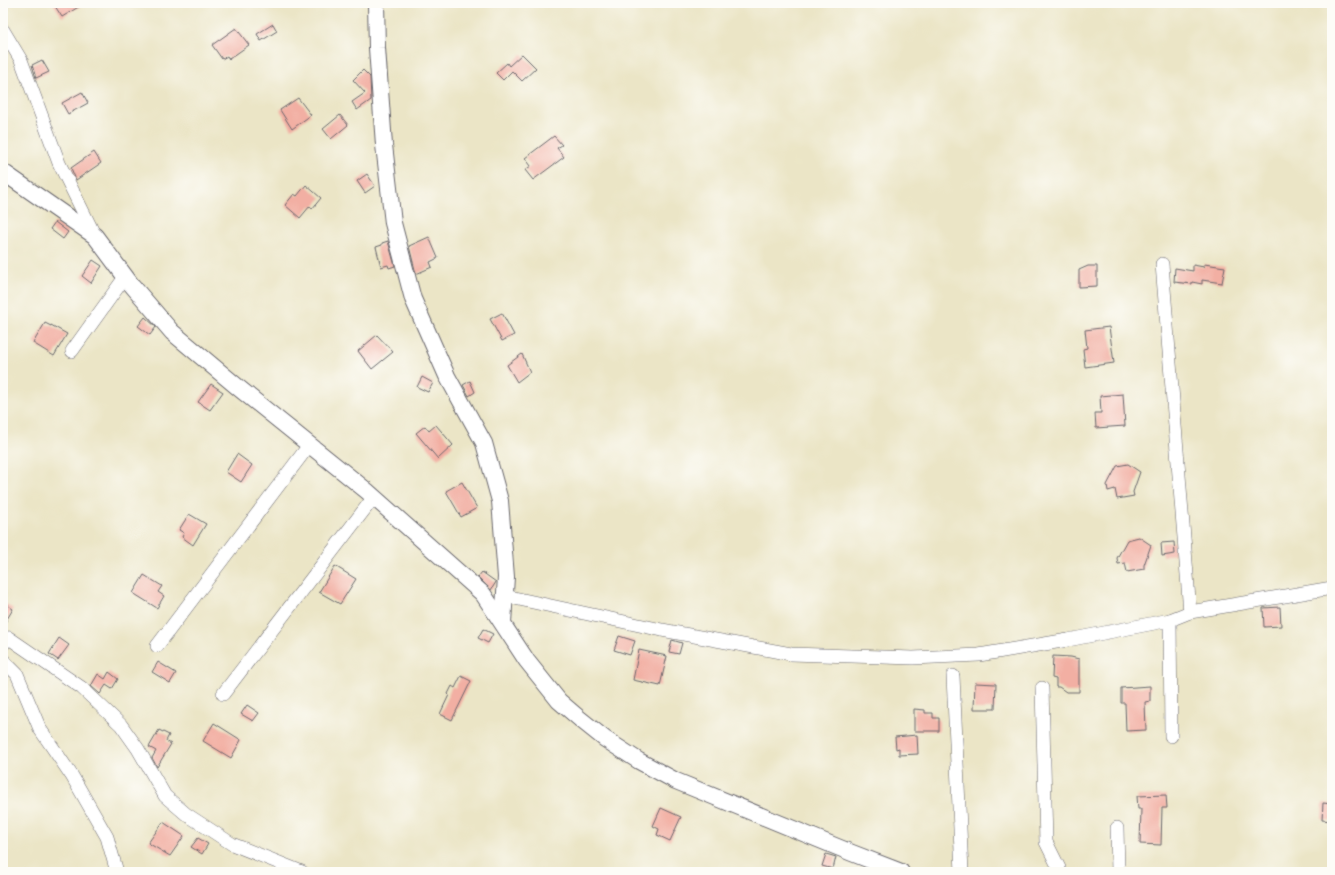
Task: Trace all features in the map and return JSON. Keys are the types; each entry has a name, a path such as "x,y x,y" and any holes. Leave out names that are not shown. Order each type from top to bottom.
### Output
{"street":[{"path":"376,3 378,70 384,145 393,223 413,299 448,376 484,443 500,500 506,577 503,623"},
{"path":"3,30 21,60 59,163 95,236 125,276 172,332 374,497 483,594 527,661 559,701 580,720 605,739 633,757 676,781 870,867 901,872"},
{"path":"3,172 95,236"},
{"path":"1162,264 1190,612"},
{"path":"72,351 125,276"},
{"path":"157,646 310,444"},
{"path":"223,694 374,497"},
{"path":"505,596 662,630 791,654 913,658 979,655 1068,640 1170,620 1190,612 1332,588"},
{"path":"1170,620 1172,736"},
{"path":"3,644 9,638 82,688 121,726 138,749 165,796 186,814 232,844 302,872"},
{"path":"3,660 17,674 40,729 72,776 107,837 117,872"},
{"path":"953,676 962,872"},
{"path":"1042,688 1046,842 1059,868 1059,872"},
{"path":"1116,828 1118,872"}],"building":[{"path":"53,3 85,3 62,17"},
{"path":"273,24 277,31 261,41 257,34"},
{"path":"236,28 249,45 229,59 227,56 222,59 212,45"},
{"path":"522,54 536,68 522,81 512,71 503,80 496,73 507,63 509,66"},
{"path":"42,60 49,72 36,78 32,65"},
{"path":"363,70 370,77 371,100 357,110 352,102 365,93 353,80"},
{"path":"82,92 88,103 68,114 62,103"},
{"path":"298,98 311,115 292,129 280,110"},
{"path":"340,115 348,125 331,139 323,129"},
{"path":"554,136 562,145 557,148 564,157 533,180 525,170 531,166 525,158"},
{"path":"94,152 101,163 76,180 71,168"},
{"path":"367,174 375,186 365,193 357,181"},
{"path":"306,185 321,198 312,209 310,206 300,218 285,205 294,194 297,196"},
{"path":"55,222 68,232 63,239 50,229"},
{"path":"429,237 438,258 430,262 432,267 416,274 409,246"},
{"path":"388,241 395,266 389,268 388,265 381,267 376,247"},
{"path":"93,260 102,266 91,283 82,276"},
{"path":"1204,264 1225,267 1222,283 1202,280 1202,284 1192,282 1192,284 1174,282 1175,268 1193,271 1193,265 1204,267"},
{"path":"1088,266 1097,266 1097,286 1079,287 1079,270"},
{"path":"502,313 514,335 502,341 490,319"},
{"path":"145,317 156,327 150,335 138,326"},
{"path":"45,323 67,334 54,356 33,343"},
{"path":"1109,327 1114,363 1085,367 1083,349 1087,348 1085,330"},
{"path":"377,335 393,352 372,369 358,351"},
{"path":"522,354 530,372 517,382 507,365"},
{"path":"422,377 433,383 428,392 417,387"},
{"path":"470,381 475,392 469,396 463,385"},
{"path":"211,384 223,392 210,410 198,402"},
{"path":"1123,394 1125,426 1096,428 1095,413 1101,413 1100,396"},
{"path":"436,425 453,445 438,459 416,433 425,426 429,431"},
{"path":"237,454 252,465 241,482 226,472"},
{"path":"1128,464 1140,472 1133,492 1134,496 1117,499 1115,489 1108,491 1107,485 1117,466"},
{"path":"462,482 477,508 461,517 446,491"},
{"path":"189,514 206,524 193,545 182,537 184,533 179,530"},
{"path":"1139,537 1151,545 1144,569 1127,572 1125,563 1118,564 1117,558 1127,540"},
{"path":"1174,542 1175,554 1162,556 1161,543"},
{"path":"335,566 356,579 340,604 319,592"},
{"path":"482,572 496,582 491,590 478,577"},
{"path":"144,575 162,586 158,592 164,596 157,608 133,593"},
{"path":"3,602 13,609 3,626"},
{"path":"1280,607 1281,626 1264,627 1263,608"},
{"path":"483,629 493,634 488,643 478,638"},
{"path":"619,636 635,641 630,655 614,650"},
{"path":"59,638 69,645 58,660 49,654"},
{"path":"672,640 682,643 679,654 669,652"},
{"path":"639,650 667,656 660,686 633,680"},
{"path":"1053,656 1079,659 1079,692 1066,692 1059,687 1056,687 1056,679 1052,678"},
{"path":"158,662 176,673 170,683 152,672"},
{"path":"109,672 118,679 112,689 106,685 100,694 91,686 98,674 105,679"},
{"path":"461,676 471,681 452,720 440,714 452,686 455,688"},
{"path":"975,683 996,684 995,709 974,709"},
{"path":"1150,686 1150,701 1145,702 1146,730 1126,731 1125,703 1121,703 1121,688"},
{"path":"247,705 259,713 253,721 241,714"},
{"path":"914,709 925,710 925,713 933,713 933,718 939,718 939,731 914,731"},
{"path":"214,723 241,740 231,758 203,741"},
{"path":"159,730 169,735 166,741 171,744 157,767 152,758 156,751 149,747"},
{"path":"917,735 918,754 899,755 899,748 896,749 895,737"},
{"path":"1166,795 1167,808 1162,808 1161,845 1140,844 1141,809 1138,809 1137,796"},
{"path":"1323,803 1332,804 1332,821 1322,820"},
{"path":"661,808 681,817 670,841 657,835 659,829 653,826"},
{"path":"163,822 184,836 170,856 148,843"},
{"path":"198,838 208,844 202,854 191,847"},
{"path":"826,854 836,857 833,869 822,866"}]}
